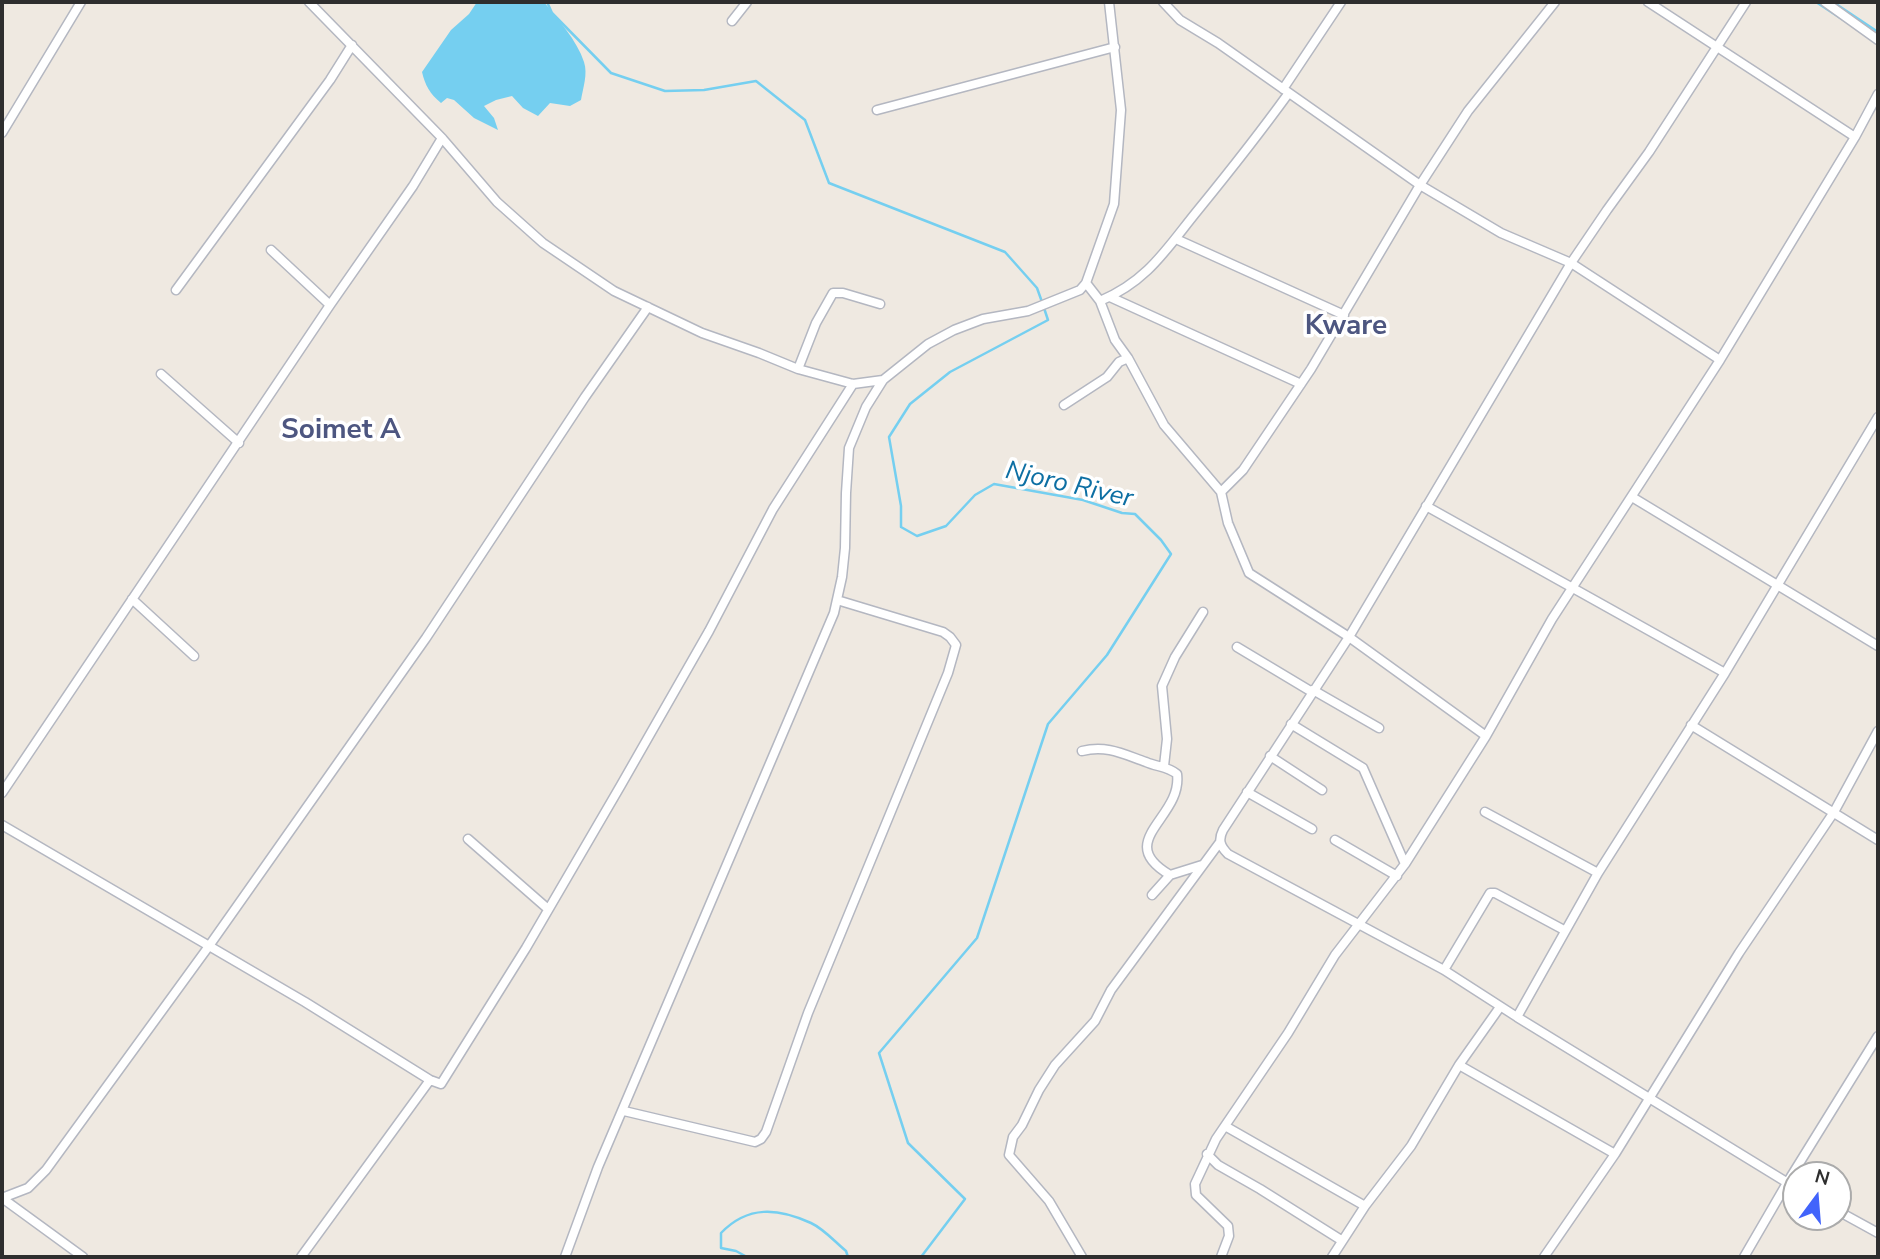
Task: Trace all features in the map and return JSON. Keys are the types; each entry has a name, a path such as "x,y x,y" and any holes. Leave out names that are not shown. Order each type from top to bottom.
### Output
{"street":[{"path":"2,133 81,2"},
{"path":"309,2 442,138 497,202 543,243 614,291 702,333 798,369 853,384 883,380"},
{"path":"732,21 747,2"},
{"path":"565,1257 598,1167 834,613 845,548 849,448 866,407 883,380 928,344 983,319 1028,311 1080,290 1086,283 1114,204 1121,110 1109,2"},
{"path":"1163,2 1180,20 1218,43 1420,185 1501,233 1571,263 1720,360"},
{"path":"1100,301 1152,269 1226,177 1286,92 1341,2"},
{"path":"1221,492 1243,470 1301,383 1420,185 1468,111 1555,2"},
{"path":"1648,2 1855,137"},
{"path":"1083,1257 1049,1201 1009,1156 1013,1137 1023,1125 1039,1090 1055,1065 1094,1021 1111,990 1220,842 1223,830 1349,637 1571,263 1650,152 1746,2"},
{"path":"1825,2 1878,40"},
{"path":"177,290 330,80 352,45"},
{"path":"877,110 1115,47"},
{"path":"1221,1257 1229,1236 1228,1226 1196,1195 1195,1184 1208,1154 1335,956 1397,876 1486,736 1534,649 1720,360 1855,137 1878,94"},
{"path":"2,793 413,186 442,138"},
{"path":"1176,239 1344,315"},
{"path":"271,250 330,305"},
{"path":"1086,283 1100,301 1115,340 1128,358 1164,425 1221,492 1228,523 1249,573 1349,637 1486,736"},
{"path":"798,369 816,323 833,293 843,293 880,304"},
{"path":"1110,297 1301,383"},
{"path":"2,1198 28,1188 46,1170 209,946 426,638 585,397 648,307"},
{"path":"1064,405 1107,377 1119,362 1128,358"},
{"path":"161,374 239,443"},
{"path":"2,825 305,1002 430,1080 441,1084 548,909 709,631 774,509 853,384"},
{"path":"1517,1017 1598,873 1725,673 1878,417"},
{"path":"1632,497 1878,646"},
{"path":"1426,506 1725,673"},
{"path":"132,599 194,656"},
{"path":"624,1111 755,1142 766,1132 808,1013 948,673 956,645 943,632 837,600"},
{"path":"1164,766 1167,739 1162,686 1175,657 1203,612"},
{"path":"1237,647 1379,729"},
{"path":"1290,724 1363,768 1405,864"},
{"path":"1691,725 1878,840"},
{"path":"1544,1257 1615,1154 1739,953 1834,812 1878,731"},
{"path":"1082,751 1105,748 1164,766 1177,774 1176,793 1148,839 1146,848 1153,863 1170,875"},
{"path":"1270,756 1322,790"},
{"path":"1247,792 1312,829"},
{"path":"1485,812 1598,873"},
{"path":"468,839 548,909"},
{"path":"1335,840 1397,876"},
{"path":"1220,842 1228,854 1444,970 1782,1180"},
{"path":"1152,895 1170,875 1202,865"},
{"path":"1444,970 1490,893 1495,893 1564,930"},
{"path":"1332,1257 1365,1206 1411,1146 1459,1065 1500,1007"},
{"path":"1801,1161 1878,1036"},
{"path":"1459,1065 1615,1154"},
{"path":"301,1257 430,1080"},
{"path":"1225,1126 1365,1206"},
{"path":"1208,1154 1218,1165 1341,1240"},
{"path":"1744,1257 1782,1192"},
{"path":"2,1198 83,1257"},
{"path":"1852,1219 1878,1233"}],"water":[{"path":"477,2 544,2 581,54 585,76 581,100 570,106 550,103 538,116 523,108 512,96 496,100 484,106 494,118 498,130 474,118 454,100 447,98 441,103 437,100 428,89 422,72 451,30 469,14"}],"waterway":[{"name":"Njoro River","path":"547,2 552,13 611,73 665,91 704,90 756,81 805,120 829,183 1005,252 1037,288 1042,302"},
{"path":"1816,2 1851,25"},
{"path":"1833,2 1878,32"},
{"name":"Njoro River","path":"921,1257 965,1199 908,1143 879,1053 977,938 1048,724 1107,655 1171,554 1135,514 1122,513 1083,500 994,484 975,495 946,526 917,536 901,527 901,506 889,437 910,404 950,372 1048,320 1044,308"},
{"name":"Njoro River","path":"747,1257 721,1248 721,1233 742,1218 764,1212 787,1214 816,1226 846,1251 848,1257"}],"district":[{"name":"Kware","path":"1346,327"},
{"name":"Soimet A","path":"341,431"}]}
